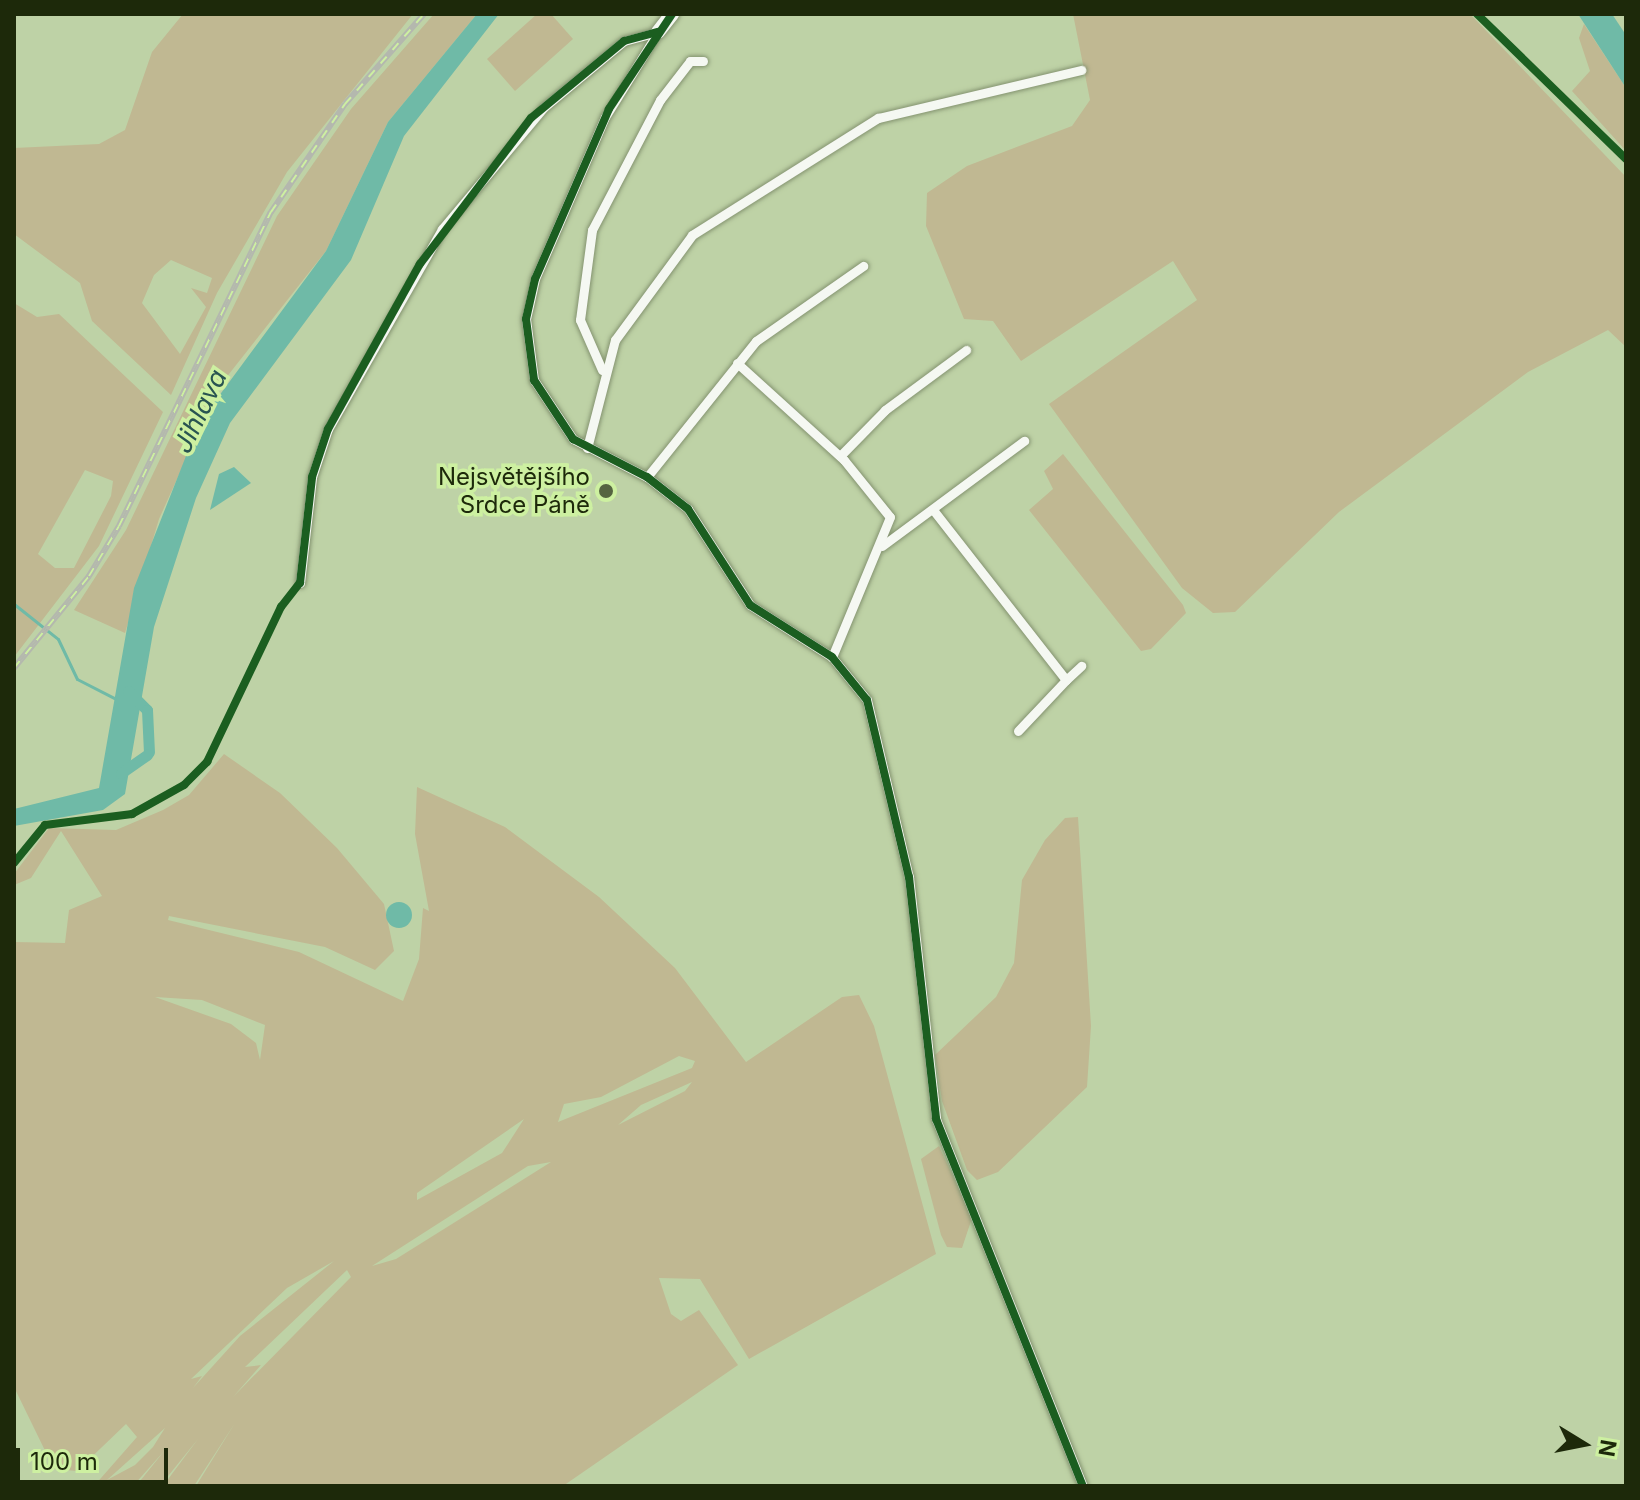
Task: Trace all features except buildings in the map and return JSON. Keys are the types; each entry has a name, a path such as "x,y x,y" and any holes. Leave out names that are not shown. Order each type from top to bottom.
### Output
{"street":[{"path":"672,14 605,117 529,300 526,342 539,394 559,425 587,448 647,477 688,509 750,605 832,657 867,700 909,877 929,1081 947,1156 992,1249 1083,1486"},
{"path":"300,583 312,477 328,429 442,229 543,108 624,41 658,32"},
{"path":"602,370 580,320 592,230 660,100 690,61 703,61"},
{"path":"587,448 602,370 645,291 681,245 785,170 901,110 1081,70"},
{"path":"647,477 737,363 776,325 863,266"},
{"path":"840,456 885,410 966,350"},
{"path":"737,363 840,456 890,517 882,546 832,657"},
{"path":"882,546 934,511 1024,441"},
{"path":"934,511 1066,680"},
{"path":"1018,731 1081,666"}],"shaded area":[{"path":"183,14 413,14 287,172 217,293 171,395 92,321 80,283 14,234 14,148 99,144 125,130 152,52","holes":["171,260 212,278 207,293 191,288 206,307 180,354 142,303 154,275"]},
{"path":"434,14 477,14 388,122 326,251 218,388 159,519 125,633 74,610 126,530 277,216 351,109"},
{"path":"537,14 551,14 573,39 515,91 487,59"},
{"path":"1073,14 1470,14 1626,177 1626,347 1608,330 1528,372 1339,512 1235,612 1213,613 1182,588 1049,404 1197,300 1173,261 1021,361 993,321 964,319 926,226 927,193 967,166 1072,126 1090,100"},
{"path":"1584,24 1626,88 1626,151 1572,91 1590,71 1579,38"},
{"path":"14,303 37,317 59,314 163,412 99,546 14,657","holes":["85,470 113,481 111,496 74,568 55,568 38,554"]},
{"path":"1063,454 1183,605 1186,613 1151,649 1141,651 1029,510 1053,489 1044,471"},
{"path":"224,754 280,793 337,848 384,904 394,951 375,970 325,947 169,916 168,920 299,952 403,1001 419,959 423,908 429,911 415,834 417,787 505,827 599,897 675,968 746,1062 842,997 859,995 874,1026 936,1254 749,1359 700,1279 659,1278 671,1314 681,1321 699,1310 738,1365 563,1486 196,1486 235,1423 194,1486 163,1486 198,1439 160,1486 136,1486 165,1450 133,1486 94,1486 137,1437 126,1424 77,1471 54,1469 14,1387 14,942 65,943 69,910 102,896 61,831 31,878 14,885 14,874 49,828 116,830 189,795","holes":["155,997 202,1000 265,1025 260,1060 256,1043 231,1024","679,1056 695,1061 692,1068 558,1122 564,1104 601,1097","692,1082 685,1091 618,1125 641,1105","524,1119 502,1153 417,1200 417,1193","551,1162 396,1259 372,1266 528,1166","334,1261 240,1336 193,1388 202,1376 191,1379 287,1288","347,1270 351,1277 233,1397 261,1365 245,1367","165,1428 153,1447 135,1465 107,1480"]},
{"path":"1078,817 1091,1026 1087,1087 998,1172 977,1180 967,1170 942,1101 935,1055 996,997 1014,963 1022,880 1045,840 1065,818"},
{"path":"939,1146 972,1218 962,1248 947,1247 941,1235 921,1159"}],"water":[{"path":"477,14 499,14 404,136 351,260 230,423 196,498 154,627 125,794 103,810 14,826 14,809 99,788 134,588 199,423 326,251 388,122"},
{"path":"1578,14 1612,14 1626,35 1626,88"},
{"path":"234,467 251,483 210,510 219,474"},
{"path":"399,902 408,906 412,915 408,924 399,928 390,924 386,915 390,906"}],"waterway":[{"path":"14,604 58,639 77,679 114,698"},
{"path":"128,691 147,710 149,752"},
{"path":"121,773 147,755"}],"railway":[{"path":"14,668 89,576 119,526 271,212 345,104 424,14"}],"cycle path":[{"path":"672,14 609,109 535,279 526,319 534,380 573,439 647,477 688,509 750,605 832,657 867,700 909,877 936,1119 1083,1486"},
{"path":"1477,14 1626,159"},
{"path":"14,863 45,825 132,814 184,785 207,762 281,607 300,583 312,477 328,429 420,264 531,118 624,41 658,32"}],"place":[{"name":"Nejsvětějšího Srdce Páně","path":"606,491"}],"water label":[{"name":"Jihlava","path":"200,411"}]}
